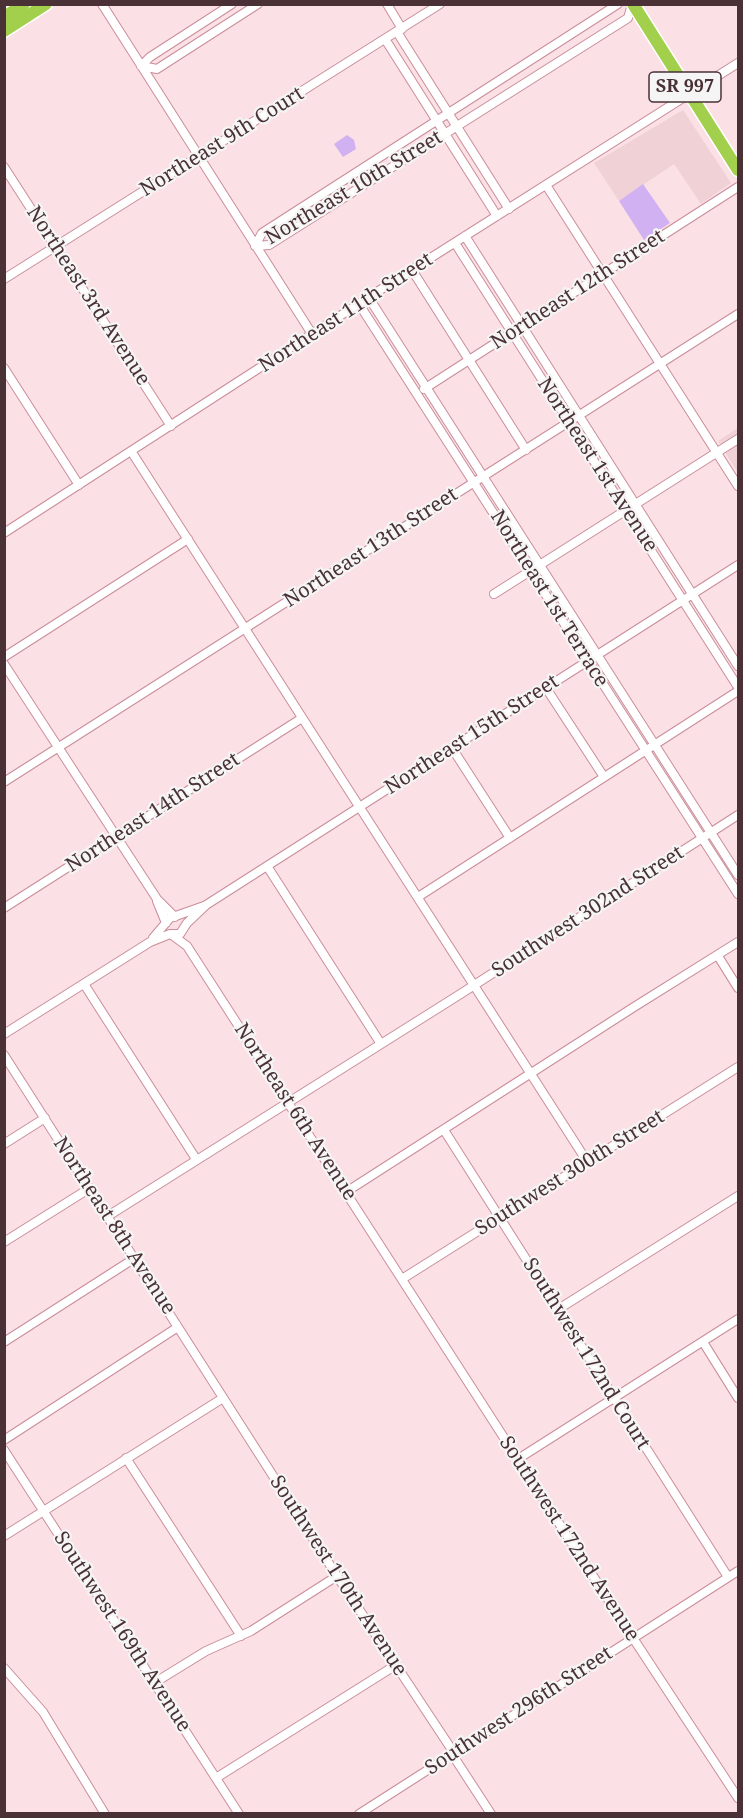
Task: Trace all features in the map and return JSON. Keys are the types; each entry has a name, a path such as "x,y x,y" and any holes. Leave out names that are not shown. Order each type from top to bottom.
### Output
{"highway":[{"path":"4,17 24,4"},
{"path":"4,31 46,4"},
{"name":"SR 997","path":"632,4 738,170"}],"street":[{"path":"102,4 312,334"},
{"path":"141,66 150,57 232,4"},
{"path":"141,66 157,69 258,4"},
{"path":"387,4 399,30 448,113 509,209"},
{"name":"Northeast 9th Court","path":"4,279 222,144 440,4"},
{"name":"Northeast 10th Street","path":"255,246 262,233 618,4"},
{"name":"Northeast 10th Street","path":"255,246 269,244 628,18 632,4"},
{"path":"205,22 213,34"},
{"path":"385,39 497,216"},
{"name":"Northeast 11th Street","path":"4,533 738,63"},
{"name":"Northeast 3rd Avenue","path":"4,167 171,426"},
{"path":"356,173 363,185"},
{"path":"546,185 738,486"},
{"name":"Northeast 12th Street","path":"417,394 738,188"},
{"name":"Northeast 1st Avenue","path":"465,237 738,666"},
{"name":"Northeast 1st Avenue","path":"455,243 738,689"},
{"path":"412,270 526,450"},
{"name":"Northeast 1st Terrace","path":"369,298 738,875"},
{"name":"Northeast 1st Terrace","path":"359,304 738,894"},
{"name":"Northeast 13th Street","path":"4,782 738,314"},
{"path":"4,368 79,485"},
{"path":"494,594 738,439"},
{"path":"131,451 588,1162"},
{"path":"4,657 188,539"},
{"name":"Northeast 15th Street","path":"175,917 206,905 738,565"},
{"path":"4,664 157,899 182,921 183,928 180,934 171,934 150,942 4,1034"},
{"path":"546,688 604,777"},
{"path":"418,897 738,689"},
{"name":"Northeast 14th Street","path":"4,908 303,718"},
{"path":"452,748 510,838"},
{"name":"Southwest 302nd Street","path":"108,1216 738,815"},
{"path":"267,866 381,1044"},
{"path":"157,899 167,931 171,934"},
{"name":"Northeast 15th Street","path":"183,928 206,905"},
{"path":"150,942 170,918 175,917"},
{"name":"Northeast 6th Avenue","path":"183,928 187,946"},
{"name":"Northeast 6th Avenue","path":"171,934 187,946 402,1279"},
{"path":"346,1192 738,942"},
{"path":"718,956 738,988"},
{"path":"84,984 196,1159"},
{"name":"Northeast 8th Avenue","path":"4,1054 224,1398"},
{"name":"Southwest 300th Street","path":"402,1279 738,1067"},
{"path":"4,1144 45,1118"},
{"name":"Southwest 172nd Court","path":"444,1130 728,1577"},
{"path":"4,1242 90,1188"},
{"path":"557,1310 738,1196"},
{"path":"4,1342 135,1258"},
{"name":"Southwest 172nd Avenue","path":"402,1279 738,1798"},
{"path":"518,1460 738,1319"},
{"path":"4,1440 178,1327"},
{"path":"703,1342 738,1398"},
{"path":"4,1536 224,1398"},
{"name":"Southwest 170th Avenue","path":"224,1398 491,1814"},
{"name":"Southwest 169th Avenue","path":"4,1450 239,1814"},
{"path":"126,1458 241,1636"},
{"name":"Southwest 296th Street","path":"359,1814 738,1571"},
{"path":"154,1683 206,1651 251,1631 338,1576"},
{"path":"216,1778 396,1665"},
{"path":"4,1668 43,1712 105,1814"}],"shaded area":[{"path":"683,110 731,183 701,204 674,164 619,201 594,163"},
{"path":"347,135 354,140 356,149 343,157 334,144"},
{"path":"643,184 670,223 644,240 619,201"},
{"path":"738,428 738,473 718,441"}]}
